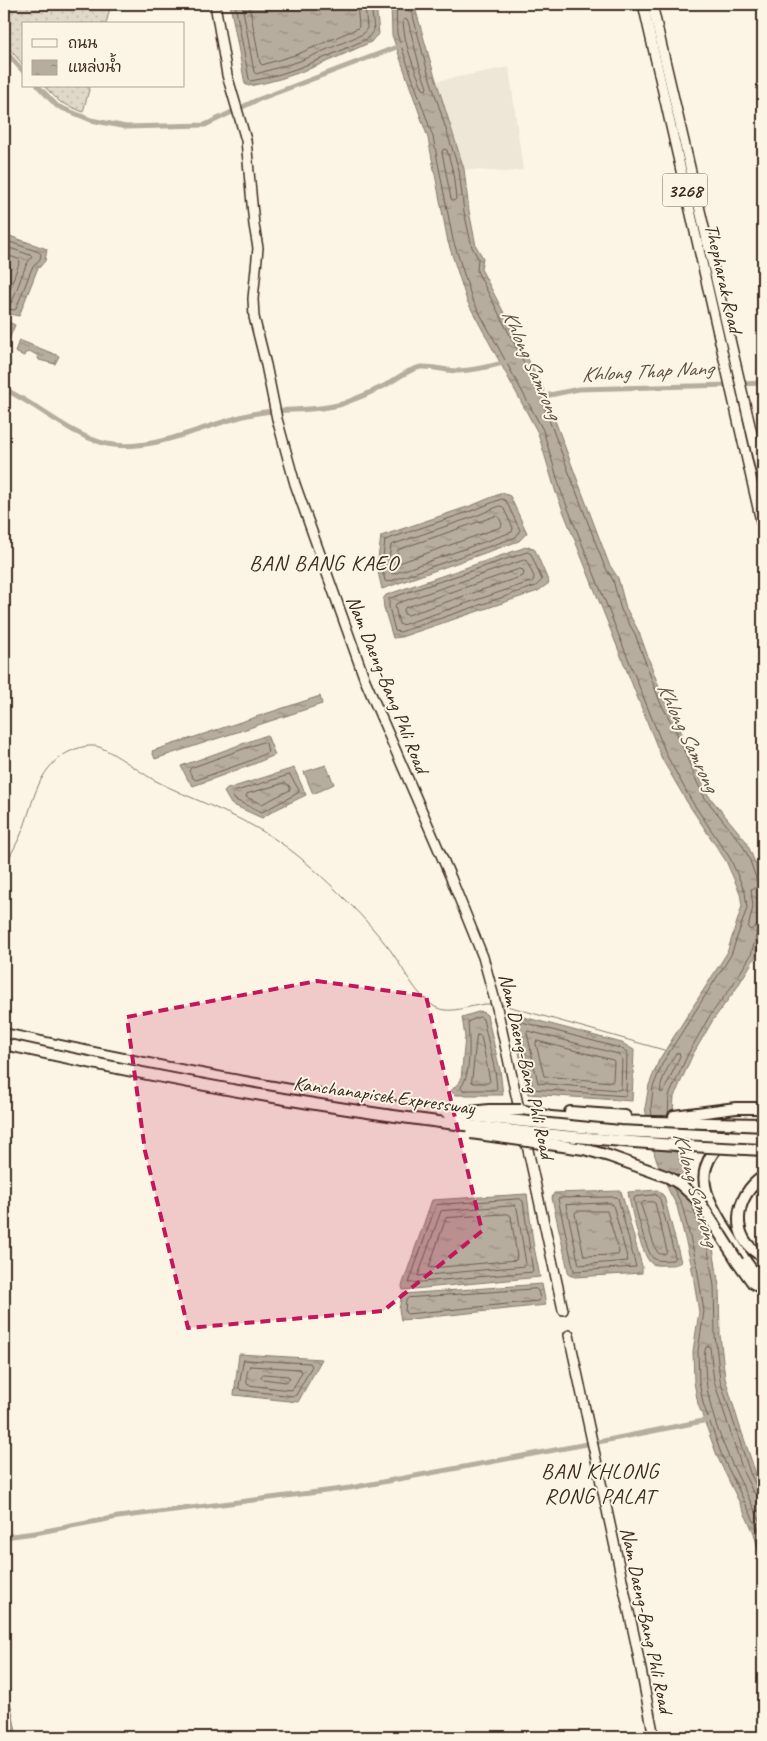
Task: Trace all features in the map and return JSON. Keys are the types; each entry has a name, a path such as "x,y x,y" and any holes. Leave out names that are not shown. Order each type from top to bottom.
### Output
{"highway":[{"name":"Kanchanapisek Expressway","path":"4,1034 227,1080 448,1114 620,1131 763,1138"},
{"name":"Kanchanapisek Expressway","path":"4,1044 222,1089 387,1115 554,1135 763,1150"},
{"path":"448,1114 489,1110 521,1110 585,1112 634,1117 668,1117 736,1108 763,1108"},
{"path":"521,1110 545,1116 599,1121 763,1124"},
{"path":"387,1115 438,1128 584,1149 640,1166 668,1177 680,1184 699,1201 753,1283 763,1289"},
{"path":"763,1130 740,1132 723,1141 713,1151 706,1169 705,1188 738,1249 763,1281"},
{"path":"763,1177 746,1191 740,1204 739,1216 740,1229 745,1240 753,1250 763,1256"}],"main road":[{"name":"Nam Daeng-Bang Phli Road","path":"215,4 227,74 246,140 249,184 258,248 253,299 254,317 274,402 276,419 297,490 356,657 374,703 476,935 497,1008 564,1310"},
{"name":"Thepharak Road","path":"643,4 763,530"},
{"name":"Thepharak Road","path":"652,4 763,481"},
{"name":"Nam Daeng-Bang Phli Road","path":"569,1335 636,1644 654,1737"}],"highlighted area":[{"path":"317,981 426,996 482,1231 383,1311 188,1328 145,1151 127,1017"}],"shaded area":[{"path":"4,4 111,4 106,22 22,22 22,64 4,42"},
{"path":"509,67 523,170 505,172 464,169 437,81"},
{"path":"46,88 89,88 83,112 60,102"}],"water":[{"path":"230,4 376,4 379,34 371,42 311,68 281,79 249,86 245,84"},
{"path":"391,4 414,4 464,169 469,211 476,246 483,258 481,269 542,386 609,564 618,578 626,608 639,632 664,701 680,729 708,795 746,841 759,872 763,889 763,927 756,956 736,989 713,1020 692,1056 674,1097 672,1126 681,1163 713,1248 719,1286 720,1335 725,1378 755,1471 763,1489 763,1568 754,1533 718,1458 698,1404 694,1382 693,1351 699,1312 691,1263 677,1206 655,1156 645,1108 649,1085 659,1060 727,953 742,906 740,893 726,861 687,802 662,759 556,493 538,433 467,301 448,242 428,138 392,35"},
{"path":"4,234 47,249 45,261 37,270 19,316 4,313"},
{"path":"4,320 15,325 4,351"},
{"path":"19,340 59,356 55,364 39,360 37,355 31,352 25,353 24,356 15,352"},
{"path":"502,493 510,496 527,533 519,541 382,589 377,567 381,536 473,505"},
{"path":"529,546 535,550 549,583 538,591 401,637 393,638 384,608 383,599 386,595"},
{"path":"320,696 322,704 155,759 152,751"},
{"path":"267,735 275,755 193,786 181,766"},
{"path":"326,765 334,784 313,794 304,772"},
{"path":"294,768 306,795 262,818 231,804 224,792 227,789"},
{"path":"481,1011 487,1015 500,1070 503,1095 455,1095 451,1091 461,1080 465,1037 462,1017"},
{"path":"520,1016 622,1043 634,1050 632,1101 528,1094 514,1029 514,1019"},
{"path":"658,1190 664,1196 681,1262 676,1264 654,1265 647,1258 640,1240 628,1192"},
{"path":"621,1191 642,1266 642,1273 575,1277 569,1275 552,1198 554,1193"},
{"path":"527,1194 540,1277 403,1290 402,1286 432,1200"},
{"path":"542,1284 546,1305 401,1320 399,1309 402,1294"},
{"path":"239,1354 322,1359 298,1402 234,1395"},
{"path":"4,1670 17,1737 4,1737"}],"waterway":[{"path":"40,88 57,106 91,120 126,127 205,125 257,100 402,45"},
{"path":"4,50 22,70"},
{"name":"Khlong Samrong","path":"4,389 80,434 107,444 124,446 142,445 178,437 231,419 259,413 330,407 342,404 384,386 416,368 430,367 459,371 507,362"},
{"name":"Khlong Thap Nang","path":"739,384 763,383"},
{"name":"Khlong Thap Nang","path":"540,397 579,389 731,385"},
{"path":"4,868 22,832 37,789 46,772 59,758 71,751 85,746 100,747 156,781 249,824 274,838 297,855 329,883 365,920 391,951 416,989 435,1007 455,1010 491,1004"},
{"path":"500,1004 664,1050"},
{"path":"4,1537 118,1517 350,1488 708,1420"}],"district":[{"name":"BAN BANG KAEO","path":"324,562"},
{"name":"BAN KHLONG RONG PALAT","path":"600,1482"}]}
